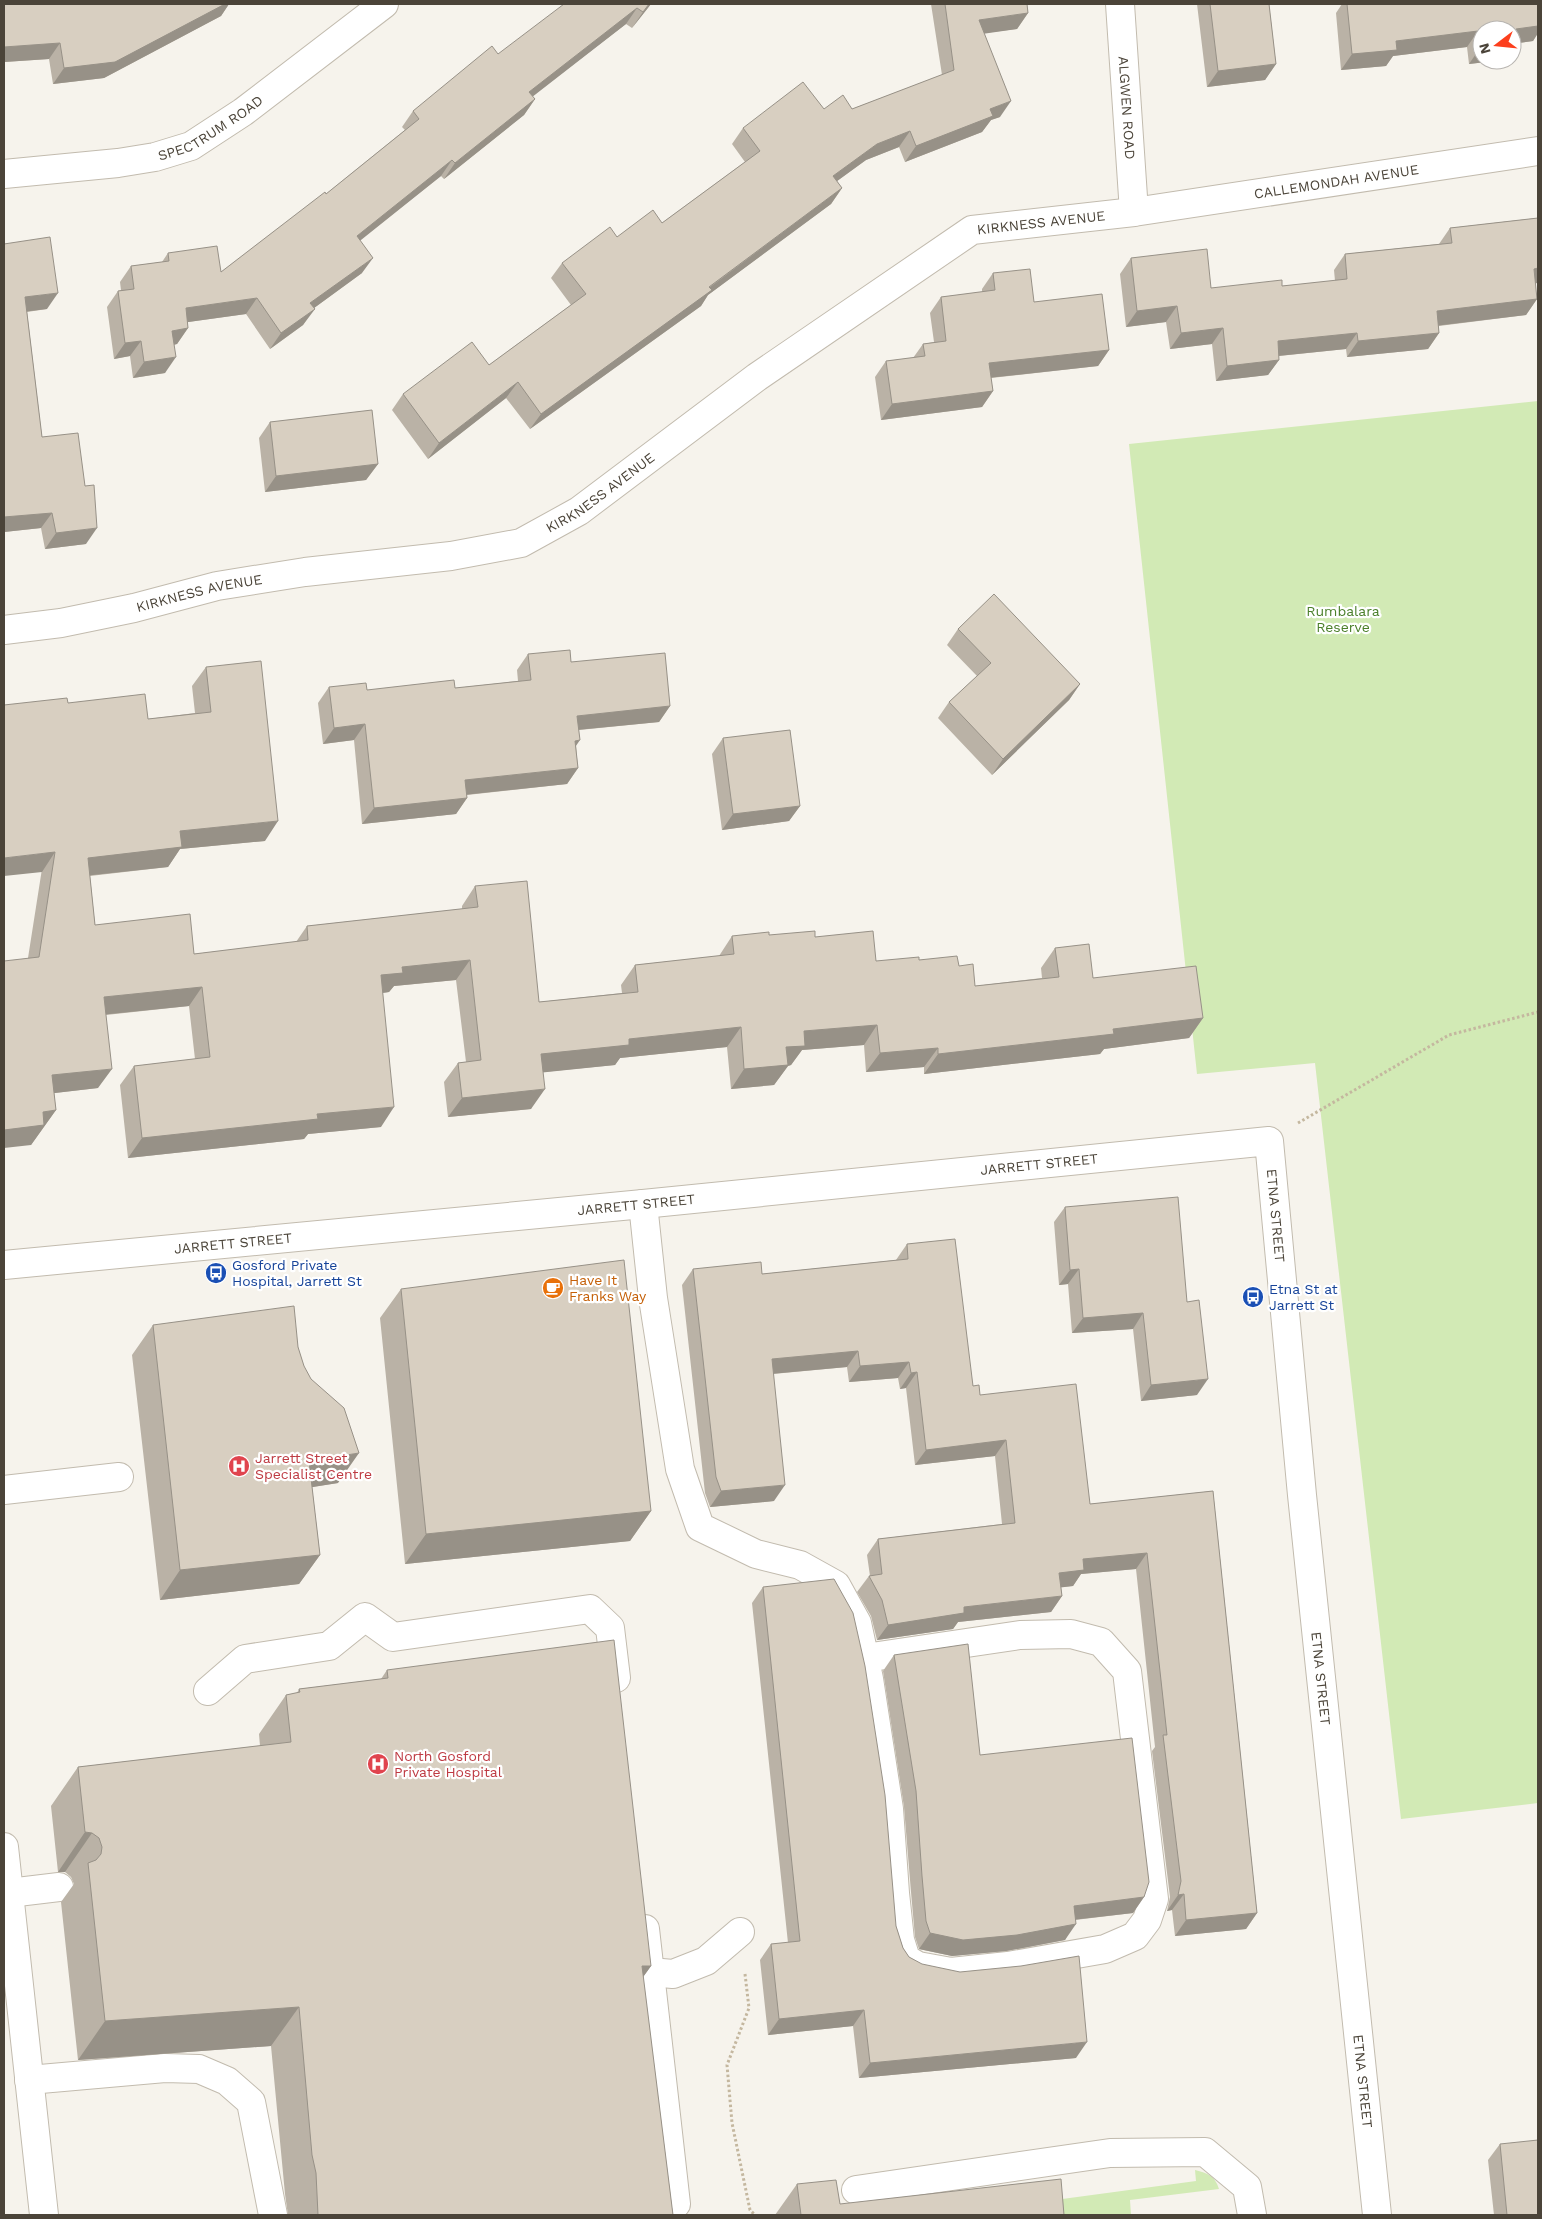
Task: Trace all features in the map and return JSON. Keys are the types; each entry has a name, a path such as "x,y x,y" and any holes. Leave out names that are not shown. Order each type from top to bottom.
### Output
{"street":[{"name":"SPECTRUM ROAD","path":"4,174 118,163 155,156 191,146 243,112 384,4"},
{"name":"ALGWEN ROAD","path":"1120,4 1134,212"},
{"name":"CALLEMONDAH AVENUE","path":"1134,212 1538,151"},
{"name":"KIRKNESS AVENUE","path":"4,630 61,623 134,608 217,586 305,572 451,556 521,543 579,511 757,377 972,230 1134,212"},
{"name":"JARRETT STREET","path":"4,1265 643,1204 1269,1141"},
{"name":"ETNA STREET","path":"1269,1141 1301,1485 1377,2215"},
{"path":"643,1204 653,1298 680,1469 700,1526 756,1554 800,1565 836,1585 857,1623 865,1658 889,1809 900,1940 906,1959 918,1966 951,1972 1008,1966 1105,1949 1135,1936 1147,1920 1154,1899 1127,1670 1101,1642 1072,1634 1020,1635 865,1658"},
{"path":"4,1490 119,1477"},
{"path":"208,1691 245,1659 328,1646 366,1617 393,1637 590,1610 610,1628 619,1706"},
{"path":"4,1847 44,2215"},
{"path":"9,1893 59,1887"},
{"path":"642,1903 676,2204"},
{"path":"650,1972 673,1974 706,1961 740,1932"},
{"path":"29,2080 165,2068 199,2069 227,2081 251,2102 273,2215"},
{"path":"856,2190 1110,2153 1205,2152 1247,2187 1252,2215"}],"path":[{"path":"1269,1141 1449,1035 1538,1012"},
{"path":"717,1952 745,1974 749,2008 727,2065 732,2122 750,2210 755,2215"}],"green space":[{"name":"Rumbalara Reserve","path":"1538,401 1538,1803 1401,1819 1315,1063 1197,1074 1129,444"},
{"path":"1195,2170 1210,2176 1219,2189 1130,2200 1131,2215 1042,2215 1040,2202 1196,2181"}],"building":[{"path":"4,4 225,4 115,62 64,68 60,43 4,47"},
{"path":"564,4 649,4 643,12 637,8 529,92 535,99 455,163 452,160 357,236 373,258 310,303 315,309 281,333 257,298 186,308 188,328 172,331 176,357 144,362 141,341 125,343 118,291 134,289 131,266 169,261 168,253 217,246 221,272 325,192 326,194 419,119 413,111 492,46 498,54"},
{"path":"945,4 1027,4 1028,13 979,20 1011,101 990,109 993,116 916,146 910,131 877,144 833,176 842,188 709,287 712,290 541,414 518,382 439,443 403,394 472,342 489,365 586,294 562,263 610,227 617,237 653,210 662,223 760,151 743,128 803,82 824,109 843,95 852,109 954,70"},
{"path":"1210,4 1269,4 1276,64 1218,71"},
{"path":"1347,4 1538,4 1538,26 1522,28 1522,20 1472,20 1472,32 1396,41 1397,50 1352,54"},
{"path":"1538,218 1538,268 1534,269 1537,299 1437,311 1439,333 1358,341 1357,333 1278,341 1279,360 1227,366 1223,328 1181,333 1177,306 1137,311 1131,258 1207,249 1211,288 1282,280 1282,286 1347,279 1345,254 1452,243 1450,228"},
{"path":"50,237 58,293 25,297 42,437 78,433 85,486 94,485 97,528 56,533 52,513 4,517 4,244"},
{"path":"1030,269 1034,302 1102,294 1109,350 989,363 993,391 892,404 886,361 925,356 923,344 946,341 941,297 995,290 993,273"},
{"path":"372,410 378,464 276,476 270,422"},
{"path":"994,594 1080,684 1003,759 949,702 991,663 958,629"},
{"path":"570,650 571,662 665,653 670,706 577,716 580,740 575,741 578,768 465,780 467,798 374,808 365,724 334,728 329,687 366,683 367,690 454,680 455,688 531,680 528,654"},
{"path":"261,661 278,821 180,831 182,847 88,858 95,925 190,914 194,954 308,940 307,926 478,907 475,886 527,881 539,1002 638,992 635,965 734,954 732,936 769,932 769,935 815,931 815,937 873,931 876,961 919,957 919,960 957,956 959,966 973,964 975,986 1059,977 1055,948 1089,944 1093,978 1196,966 1203,1018 1113,1029 1114,1034 938,1054 938,1048 880,1053 877,1025 804,1031 805,1046 786,1047 788,1065 744,1069 741,1027 629,1039 629,1045 541,1054 545,1089 462,1098 458,1063 481,1060 470,960 402,967 403,973 381,975 394,1107 317,1114 318,1119 142,1138 134,1066 210,1057 202,987 104,997 112,1069 52,1075 56,1110 43,1112 44,1125 4,1130 4,961 39,957 55,852 4,858 4,705 67,698 68,703 145,694 148,719 211,712 206,667"},
{"path":"790,730 800,806 733,814 723,738"},
{"path":"1178,1197 1187,1302 1199,1300 1208,1379 1151,1385 1143,1313 1083,1318 1079,1269 1070,1270 1065,1207"},
{"path":"955,1239 973,1386 979,1385 980,1395 1076,1384 1090,1504 1213,1491 1257,1913 1186,1920 1184,1894 1178,1895 1181,1881 1163,1735 1167,1735 1147,1553 1083,1559 1084,1570 1059,1573 1062,1596 964,1607 964,1613 888,1625 882,1600 869,1576 882,1574 878,1539 1015,1523 1006,1440 926,1450 917,1372 911,1373 909,1362 860,1366 858,1351 772,1359 785,1485 721,1491 716,1477 693,1269 761,1262 762,1274 908,1259 907,1244"},
{"path":"624,1260 651,1511 426,1534 401,1289"},
{"name":"Jarrett Street Specialist Centre","path":"294,1306 298,1347 304,1366 311,1379 344,1408 359,1453 309,1461 320,1555 180,1570 153,1325"},
{"path":"834,1579 853,1613 865,1666 885,1795 896,1926 903,1948 909,1957 922,1964 960,1972 1021,1966 1079,1956 1087,2042 870,2063 864,2010 779,2019 771,1944 800,1941 763,1587"},
{"path":"614,1640 651,1966 642,1966 673,2215 318,2215 316,2173 312,2155 299,2007 105,2021 88,1863 96,1860 101,1854 102,1847 99,1838 92,1833 85,1832 78,1767 291,1742 286,1695 300,1692 299,1689 388,1678 387,1670"},
{"path":"968,1644 980,1755 1132,1738 1149,1882 1144,1897 1074,1906 1076,1924 1017,1935 963,1940 930,1933 926,1921 916,1791 894,1655"},
{"path":"1538,2140 1538,2215 1507,2215 1500,2144"},
{"path":"1061,2179 1064,2215 801,2215 797,2184 836,2180 840,2204"}],"place":[{"name":"Gosford Private Hospital, Jarrett St","path":"216,1273"},
{"name":"Have It Franks Way","path":"553,1288"},
{"name":"Etna St at Jarrett St","path":"1253,1297"},
{"name":"Jarrett Street Specialist Centre","path":"239,1466"},
{"name":"North Gosford Private Hospital","path":"378,1764"}]}
